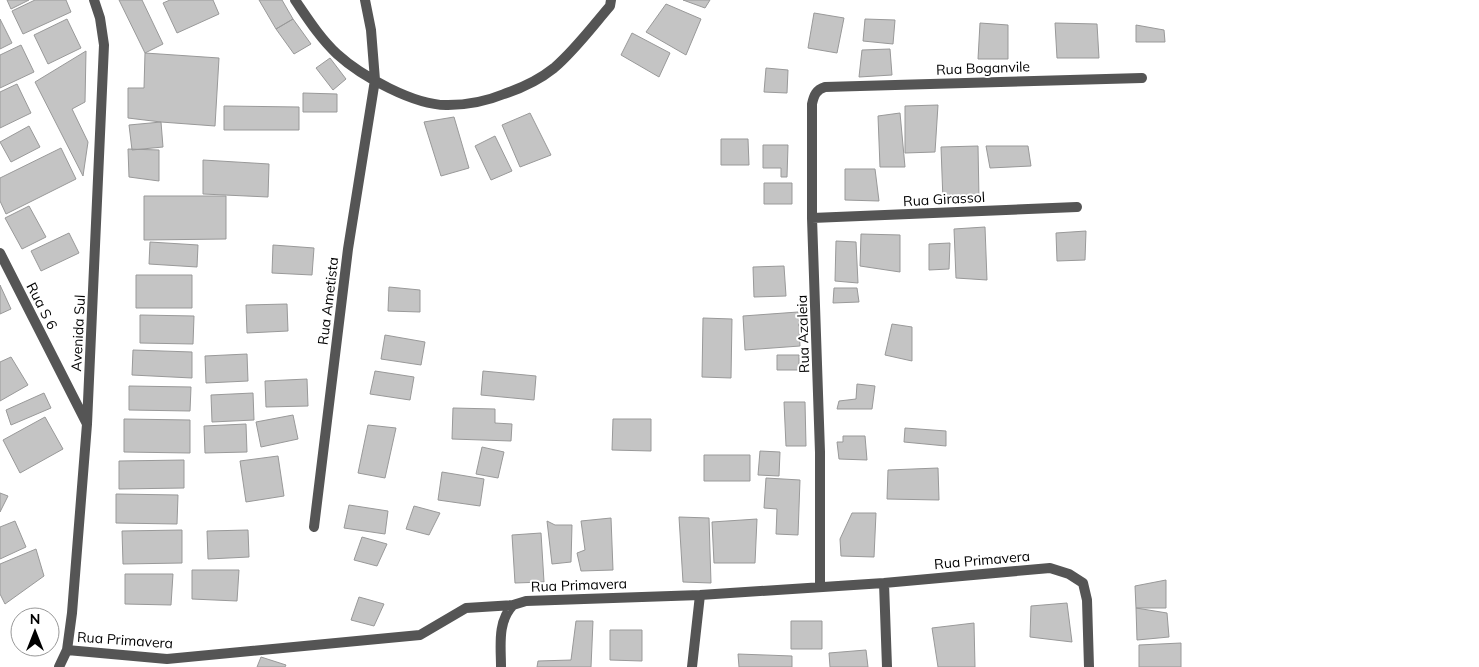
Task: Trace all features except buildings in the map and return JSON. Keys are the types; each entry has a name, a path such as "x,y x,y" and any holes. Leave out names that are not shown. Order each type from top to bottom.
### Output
{"street":[{"name":"Avenida Sul","path":"59,667 67,650 72,614 87,424 104,45 100,18 94,0"},
{"path":"295,0 311,24 338,54 374,80 416,101 448,106 488,100 526,86 554,68 610,6 611,0"},
{"name":"Rua Ametista","path":"314,527 348,249 374,80 370,30 365,0"},
{"name":"Rua Boganvile","path":"825,87 1142,78"},
{"name":"Rua Azaleia","path":"820,586 820,452 812,218 812,104 818,89 825,87"},
{"name":"Rua Girassol","path":"812,218 1078,207"},
{"name":"Rua S 6","path":"0,253 87,424"},
{"name":"Rua Primavera","path":"67,650 167,659 420,635 466,608 512,605 526,601 700,595 884,583 1050,568 1070,574 1083,583 1087,600 1089,667"},
{"path":"884,583 887,667"},
{"path":"692,667 700,595"},
{"path":"501,667 502,620 512,605"}]}
